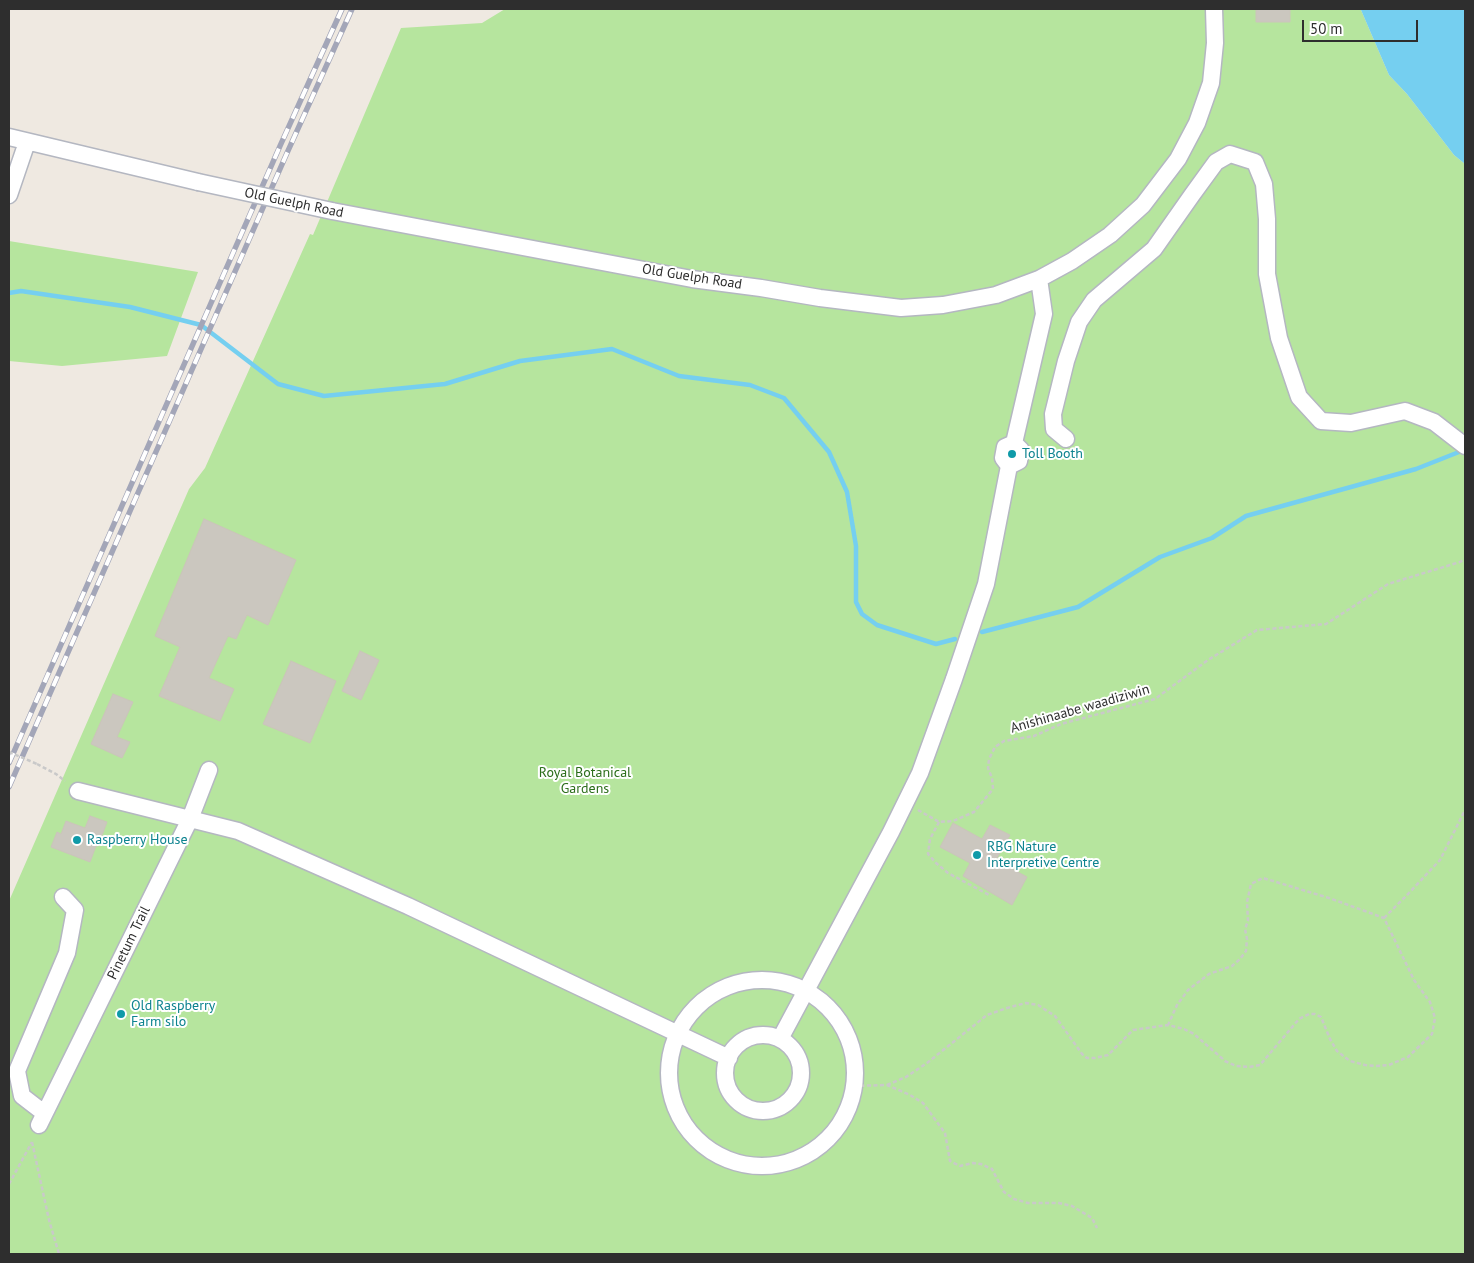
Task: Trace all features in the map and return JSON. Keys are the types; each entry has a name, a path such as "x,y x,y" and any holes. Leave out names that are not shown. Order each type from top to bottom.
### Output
{"street":[{"name":"Old Guelph Road","path":"9,137 198,182 332,211 692,279 901,308 943,305 996,295 1039,279 1072,261 1110,235 1143,205 1178,159 1197,123 1211,83 1215,43 1214,9"},
{"path":"9,195 27,142"},
{"path":"1066,439 1054,429 1053,414 1066,361 1079,322 1094,300 1154,249 1216,162 1230,154 1255,162 1264,184 1267,219 1267,274 1279,338 1299,397 1321,422 1351,423 1405,411 1434,422 1465,446"},
{"path":"780,1039 892,832 920,772 986,584 1009,466 1019,461 1022,450 1014,443 1044,314 1039,279"},
{"name":"Pinetum Trail","path":"63,897 75,910 67,953 17,1071 22,1096 42,1119 190,819 209,770"},
{"path":"78,792 238,831 408,906 729,1058"},
{"path":"774,980 807,991 830,1008 846,1031 854,1058 852,1100 840,1125 821,1145 797,1160 784,1164 770,1166 742,1164 704,1147 685,1127 678,1115 671,1095 669,1074 671,1054 677,1034 690,1014 707,997 739,982 774,980"},
{"path":"753,1036 770,1036 780,1039 790,1046 797,1055 800,1066 801,1078 794,1095 776,1109 758,1111 747,1108 737,1101 730,1092 726,1081 726,1069 729,1058 739,1044 753,1036"}],"path":[{"name":"Anishinaabe waadiziwin","path":"939,822 953,821 974,812 993,789 992,778 988,768 989,759 995,747 1004,741 1034,736 1061,724 1155,699 1208,660 1257,630 1326,624 1388,584 1465,559"},
{"path":"9,752 56,774 78,792"},
{"path":"905,804 939,822 930,839 928,854 936,863 948,873 991,896"},
{"path":"1384,918 1440,860 1465,810"},
{"path":"854,1086 887,1085 906,1077 927,1063 987,1015 1026,1003 1038,1005 1055,1016 1082,1054 1087,1058 1108,1055 1133,1030 1168,1025 1194,1034 1225,1061 1236,1066 1249,1067 1260,1065 1299,1019 1309,1014 1321,1017 1337,1051 1350,1061 1376,1066 1389,1065 1408,1057 1432,1034 1435,1018 1430,1002 1414,980 1384,918 1329,898 1263,878 1251,884 1247,902 1248,921 1245,929 1247,940 1246,952 1232,966 1209,974 1188,990 1177,1005 1168,1025"},
{"path":"887,1085 923,1103 945,1132 950,1161 960,1166 973,1163 992,1169 1004,1192 1014,1199 1028,1203 1059,1203 1072,1206 1092,1218 1097,1228"},
{"path":"9,1184 32,1142 58,1254"}],"green space":[{"name":"Royal Botanical Gardens","path":"505,9 1362,9 1389,75 1407,94 1454,155 1465,164 1465,1254 9,1254 9,901 189,489 205,468 310,234 313,235 401,28 482,23"},
{"path":"9,241 198,272 167,356 62,366 9,361"}],"water":[{"path":"1362,9 1465,9 1465,164 1454,155 1407,94 1389,75"}],"building":[{"path":"1256,9 1290,9 1290,22 1256,22"},
{"path":"204,519 296,560 268,625 247,615 236,639 228,636 209,678 234,689 220,721 159,696 180,647 155,636"},
{"path":"360,651 379,660 361,700 342,691"},
{"path":"291,661 336,681 310,743 263,724"},
{"path":"113,694 133,702 117,737 130,742 122,758 91,744"},
{"name":"Raspberry House","path":"90,816 107,822 90,862 51,847 57,832 61,834 66,821 85,828"},
{"name":"RBG Nature Interpretive Centre","path":"953,823 982,839 990,825 1010,835 996,860 1027,877 1012,905 963,876 970,863 940,847"}],"waterway":[{"path":"9,293 21,291 130,307 201,325 278,384 324,396 445,384 520,361 612,349 679,376 750,385 784,398 829,452 847,492 856,546 856,602 862,614 877,625 936,644 955,639"},
{"path":"982,632 1078,607 1160,557 1212,538 1246,516 1416,469 1464,450"}],"railway":[{"path":"9,763 342,9"},
{"path":"9,787 352,9"}],"place":[{"name":"Toll Booth","path":"1012,454"},
{"name":"Raspberry House","path":"77,840"},
{"name":"RBG Nature Interpretive Centre","path":"977,855"},
{"name":"Old Raspberry Farm silo","path":"121,1014"}]}
